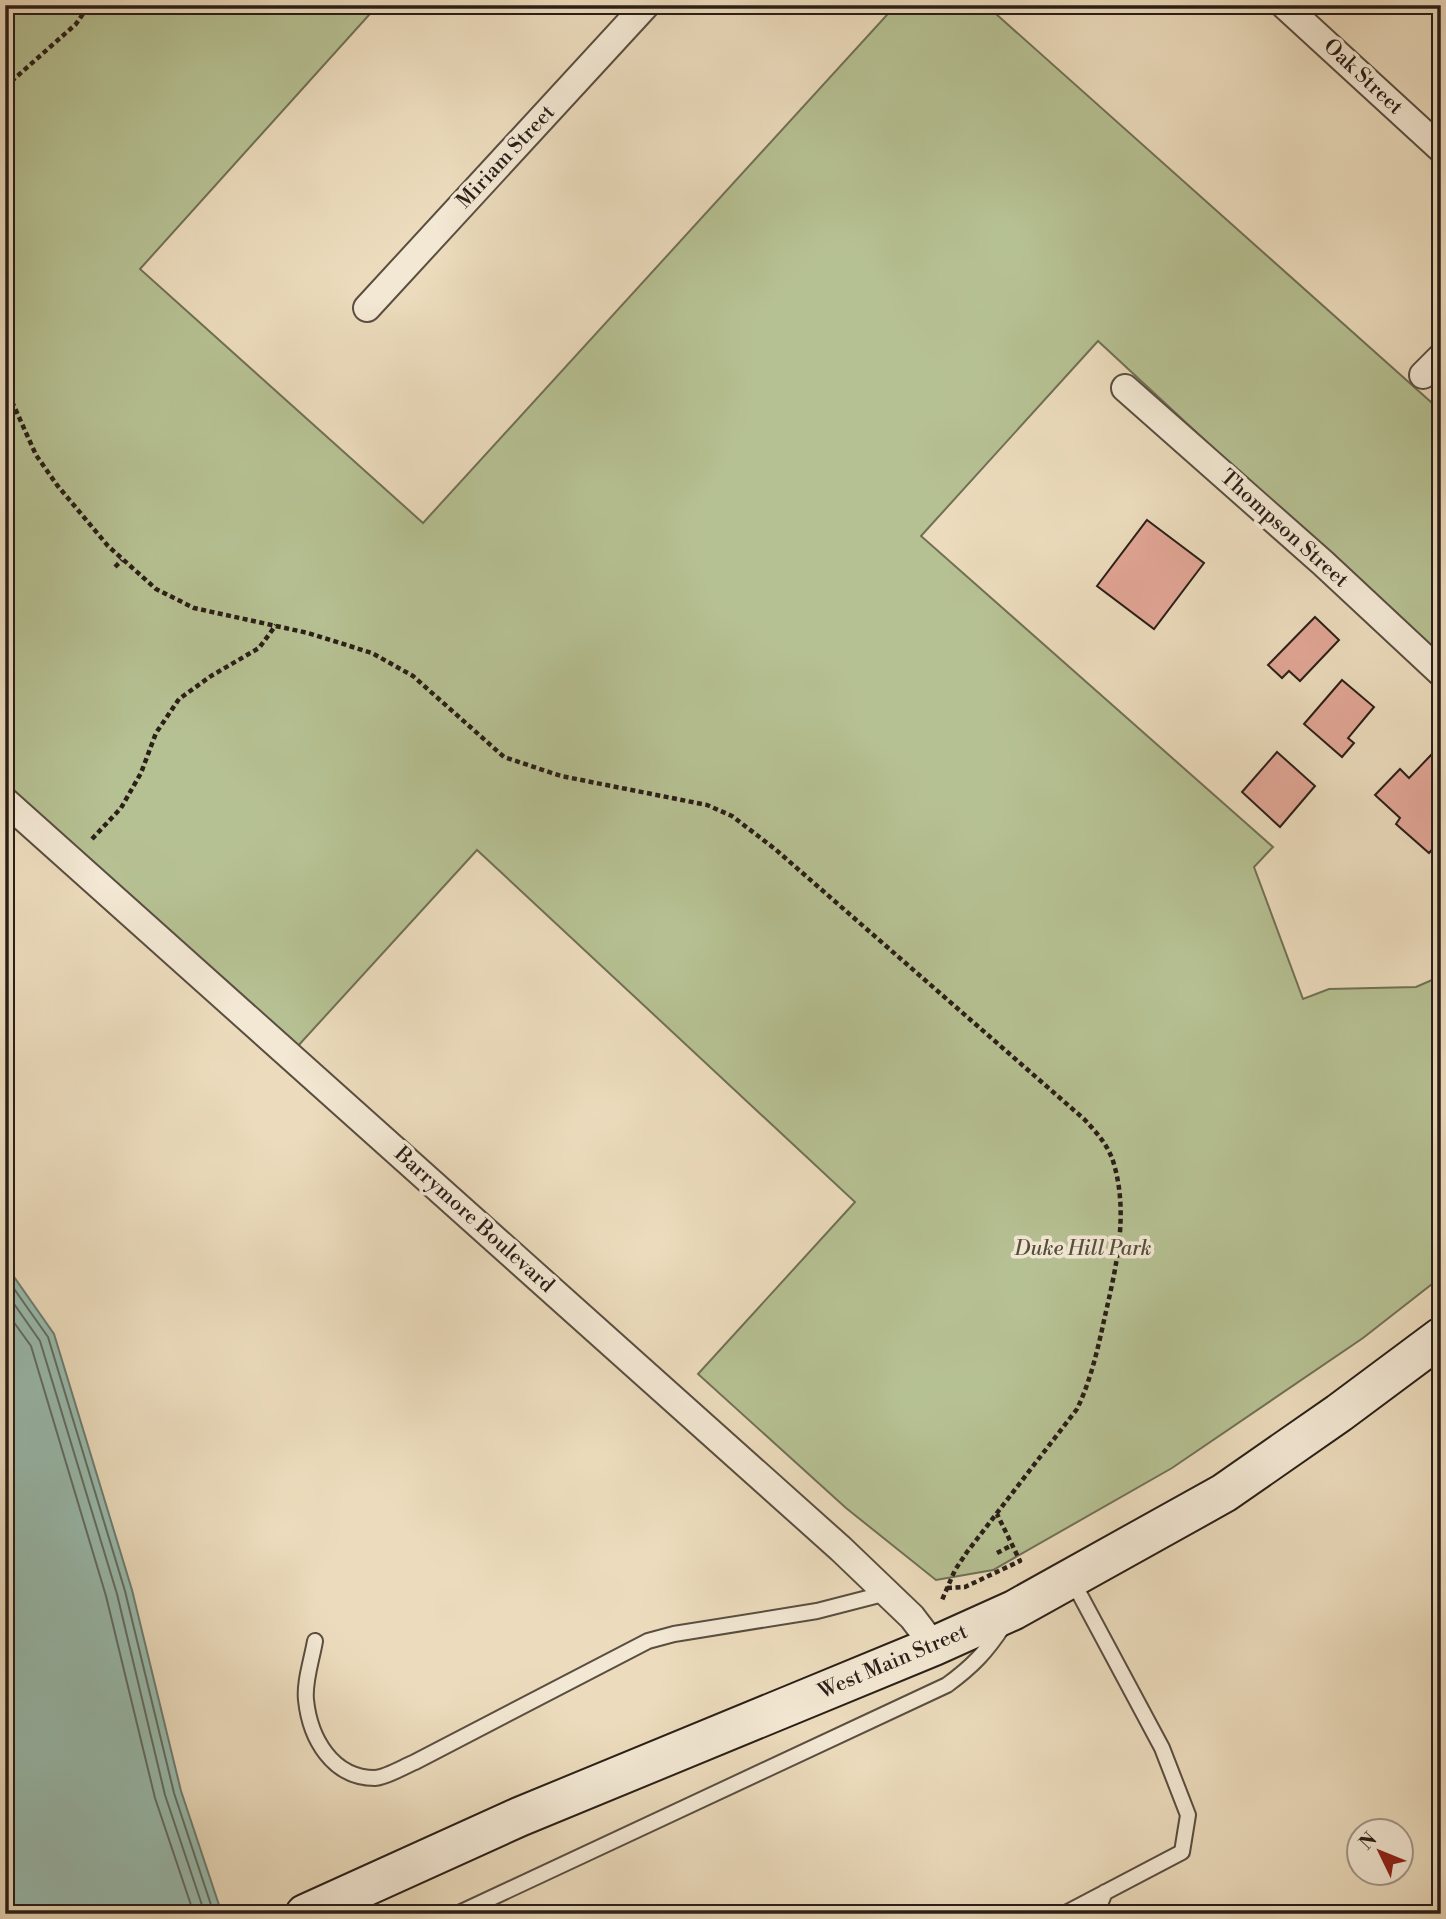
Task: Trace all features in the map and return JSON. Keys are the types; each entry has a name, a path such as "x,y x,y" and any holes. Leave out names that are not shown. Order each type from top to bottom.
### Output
{"main road":[{"name":"West Main Street","path":"305,1914 519,1817 934,1646 1014,1610 1224,1493 1339,1413 1441,1337"}],"street":[{"name":"Miriam Street","path":"367,308 646,5"},
{"name":"Oak Street","path":"1284,5 1441,149"},
{"name":"Thompson Street","path":"1125,388 1323,563 1441,673"},
{"name":"Barrymore Boulevard","path":"5,801 841,1549 912,1617 934,1646"}],"lane":[{"path":"1064,1914 1182,1852 1188,1815 1162,1748 1071,1579"},
{"path":"315,1641 306,1698 314,1735 329,1757 348,1774 377,1778 415,1762 648,1641 674,1634 817,1611 887,1593"},
{"path":"457,1914 947,1685 973,1667 1014,1610"},
{"path":"1096,1914 1105,1892"}],"path":[{"path":"5,87 76,24 89,5"},
{"path":"5,386 36,455 64,494 108,546 156,589 194,608 276,625 372,653 413,676 504,757 561,776 707,805 732,816 775,849 1084,1119 1105,1141 1115,1167 1119,1191 1120,1241 1087,1388 1077,1409 967,1552 942,1600"},
{"path":"115,567 122,560"},
{"path":"72,860 121,808 141,773 156,733 179,699 211,676 259,648 276,625"},
{"path":"947,1588 965,1587 1020,1561 997,1514"},
{"path":"997,1553 1012,1545"}],"green space":[{"name":"Duke Hill Park","path":"5,5 378,5 140,269 423,523 896,5 986,5 1441,411 1441,659 1098,341 921,536 1273,847 1254,867 1303,999 1329,989 1416,987 1441,976 1441,1277 1363,1338 1172,1468 993,1570 936,1580 846,1508 698,1374 855,1202 477,850 297,1047 5,787"}],"water":[{"path":"5,1264 54,1334 132,1590 181,1791 222,1914 5,1914"}],"building":[{"path":"1147,520 1204,563 1154,629 1097,586"},
{"path":"1315,617 1339,640 1300,681 1289,671 1282,678 1268,665"},
{"path":"1342,680 1374,707 1348,738 1354,743 1342,757 1304,724"},
{"path":"1277,752 1315,786 1280,827 1242,792"},
{"path":"1432,754 1441,762 1441,843 1429,853 1396,824 1400,818 1375,795 1400,769 1409,778"}]}
